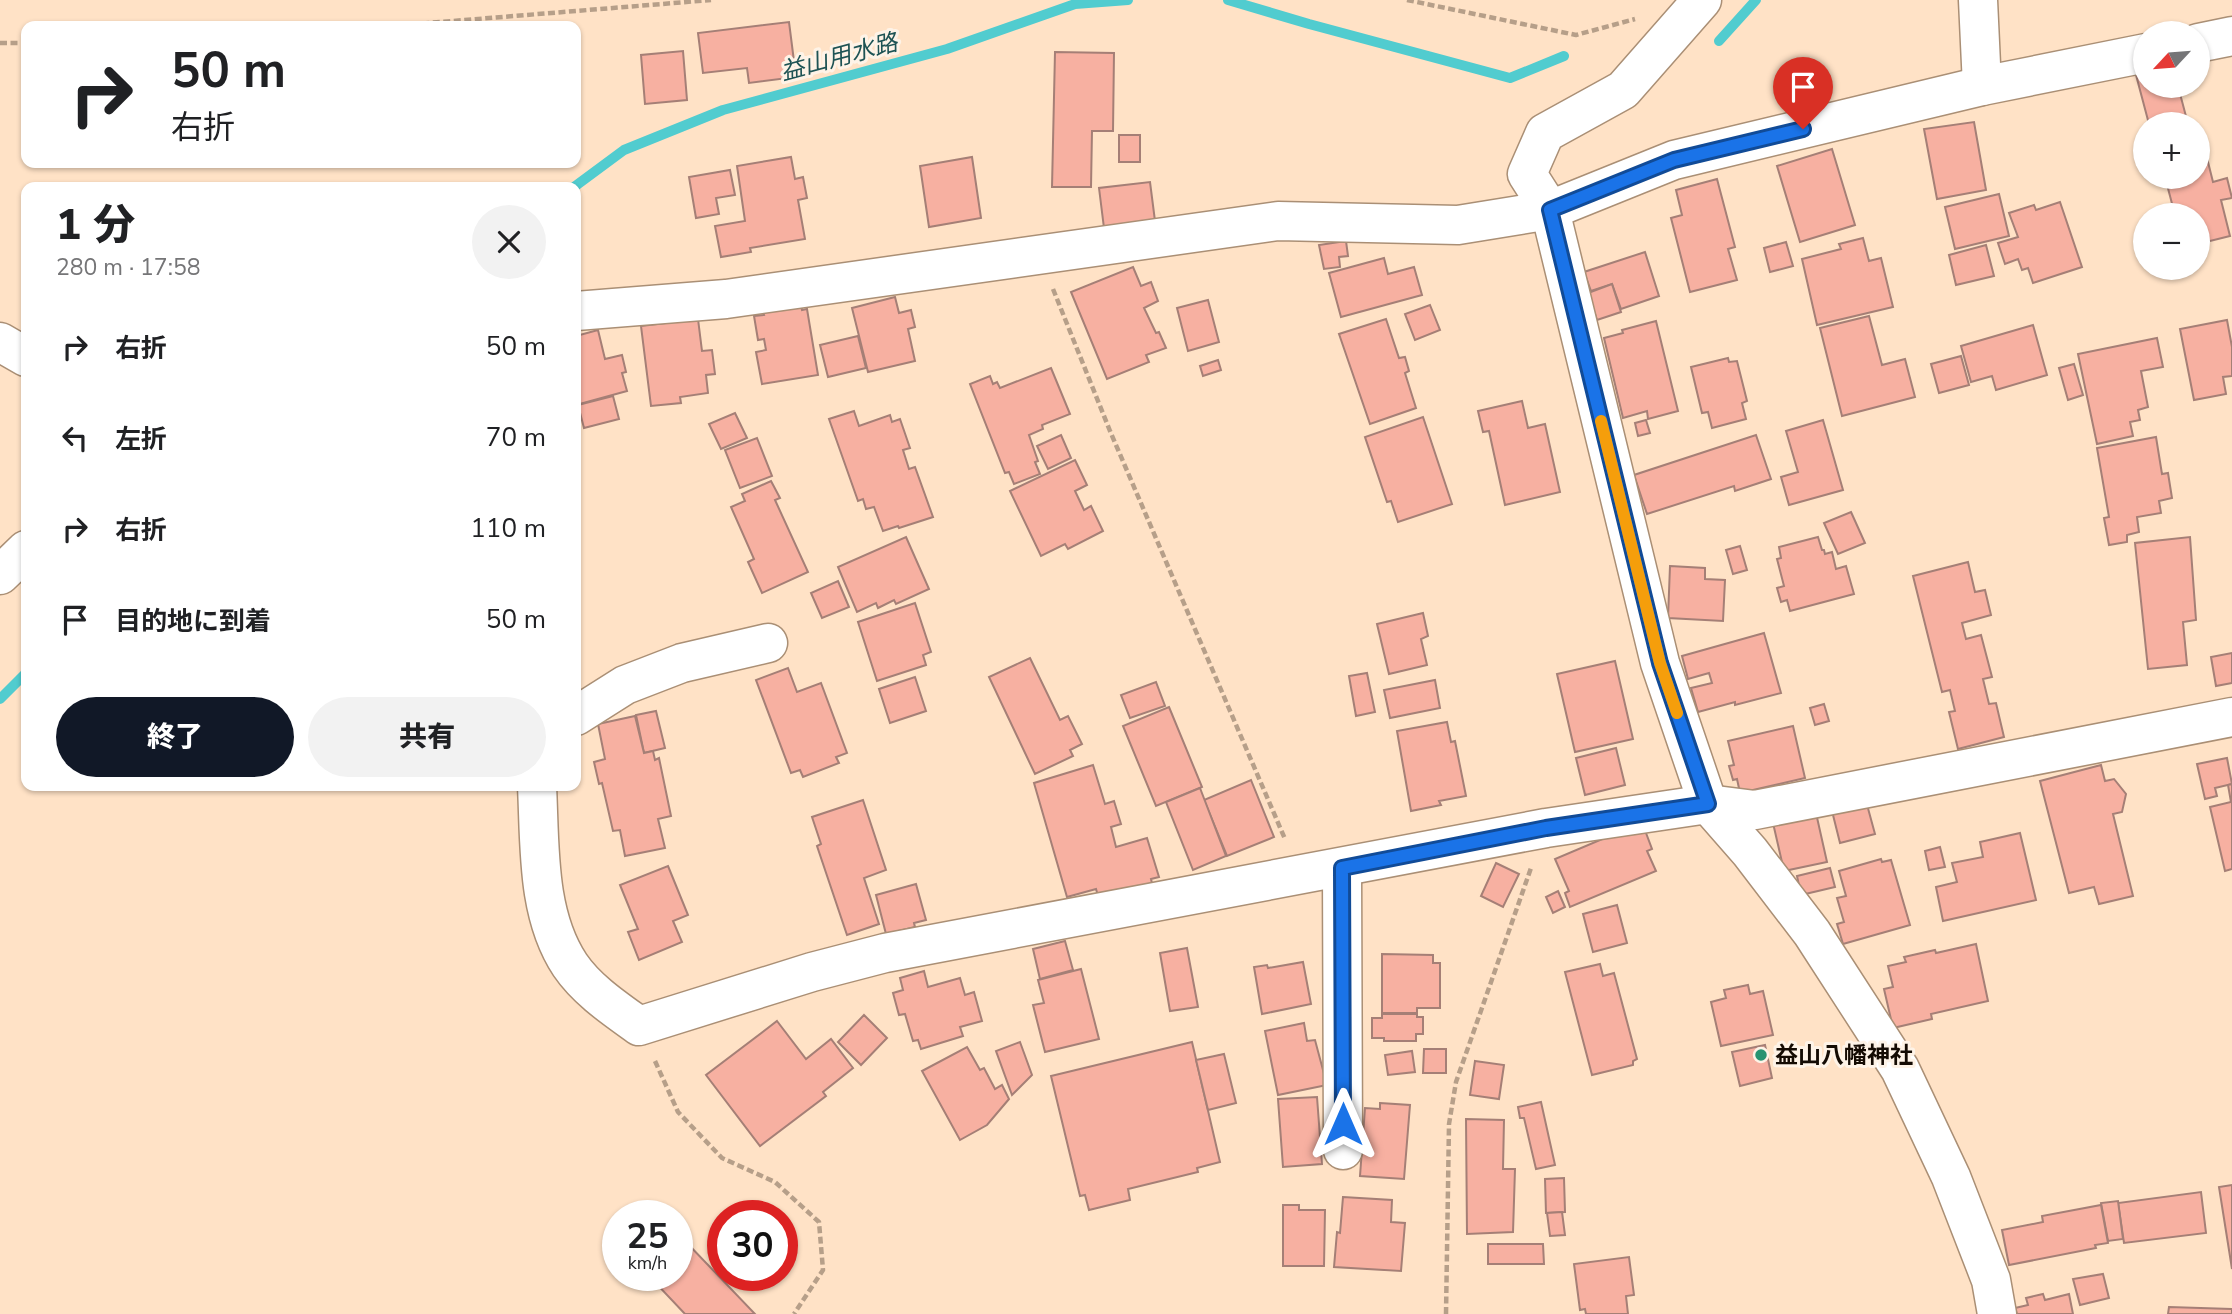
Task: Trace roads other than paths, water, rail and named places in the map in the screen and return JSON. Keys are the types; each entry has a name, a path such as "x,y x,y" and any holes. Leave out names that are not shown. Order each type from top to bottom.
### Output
{"street":[{"path":"1702,0 1623,90 1545,133 1527,174 1550,210 1660,663 1708,804 1750,852 1812,933 1899,1069 1951,1177 1991,1280 1997,1314"},
{"path":"1978,0 1982,86"},
{"path":"2210,41 2232,36"},
{"path":"581,311 726,299 1278,221 1458,225 1550,210 1674,160 1982,86 2133,56"},
{"path":"0,342 21,354"},
{"path":"0,575 21,555"},
{"path":"581,713 625,685 681,663 768,643"},
{"path":"537,791 548,916 570,964 597,995 639,1026 812,972 885,953 1546,828 1708,804 1755,810 2232,717"},
{"path":"1342,868 1343,1150"}],"waterway":[{"name":"益山用水路","path":"581,182 624,150 723,110 947,49 1075,4 1128,0"},
{"name":"益山用水路","path":"1228,0 1510,78 1564,56"},
{"name":"益山用水路","path":"1719,41 1756,0"},
{"name":"益山用水路","path":"0,699 21,678"}],"place":[{"name":"益山八幡神社","path":"1761,1055"}]}
